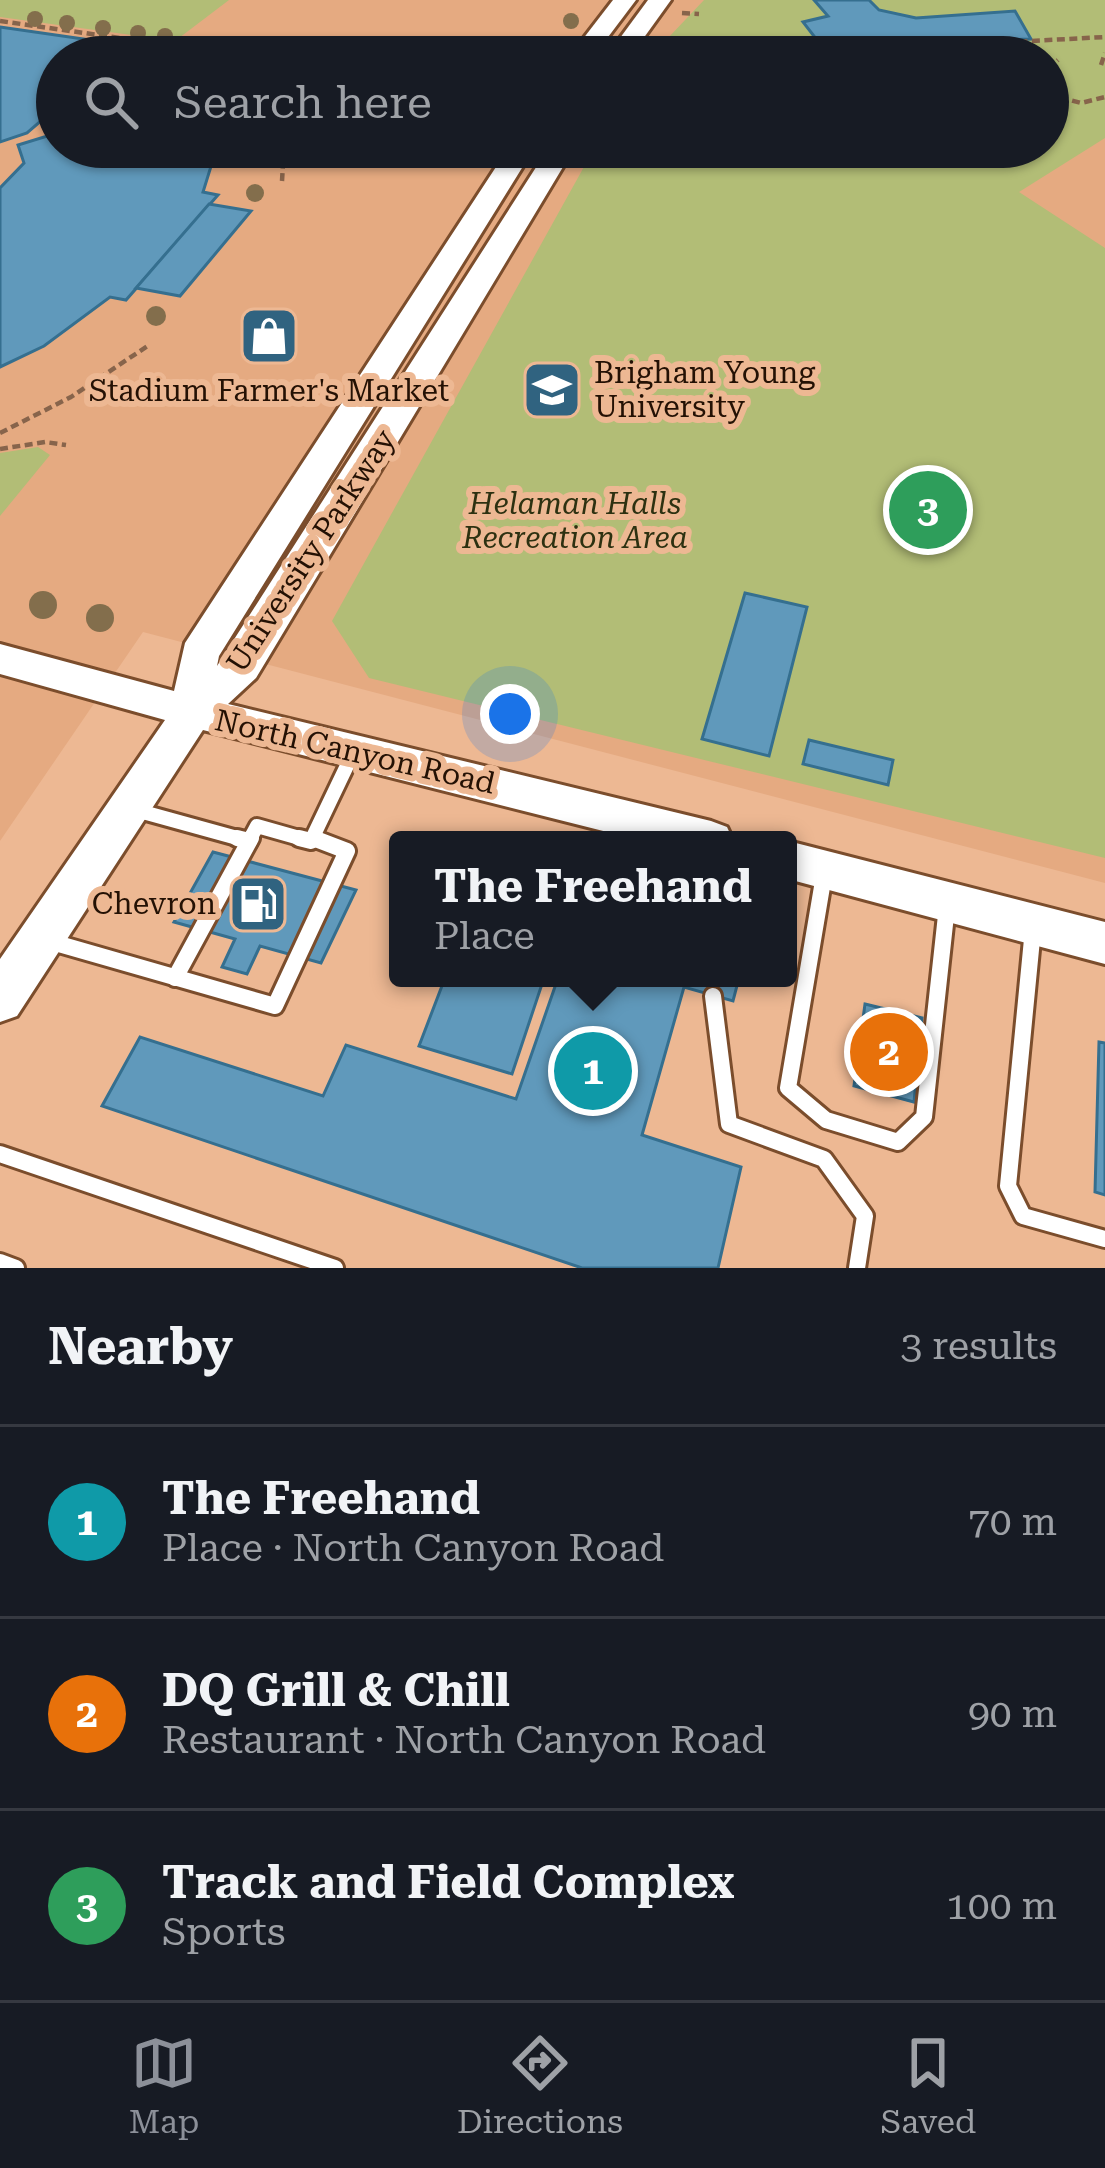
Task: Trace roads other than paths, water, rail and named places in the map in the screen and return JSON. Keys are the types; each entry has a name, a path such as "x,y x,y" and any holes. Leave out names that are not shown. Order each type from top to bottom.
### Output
{"main road":[{"path":"597,36 625,0"},
{"path":"639,36 669,7"},
{"name":"University Parkway","path":"191,714 200,654 305,481 508,168"},
{"name":"University Parkway","path":"0,1000 191,714 242,667 549,168"},
{"name":"North Canyon Road","path":"0,659 191,714 356,748 676,831"},
{"path":"807,865 1105,943"}],"lane":[{"path":"311,842 356,748"},
{"path":"127,808 249,841"},
{"path":"40,939 175,978 275,1006 347,851 257,826 175,978"},
{"path":"797,982 807,865"},
{"path":"797,987 788,1088 826,1120 898,1142 924,1118 947,902"},
{"path":"1034,924 1008,1186 1023,1216 1105,1239"},
{"path":"713,995 729,1124 824,1159 865,1216 856,1268"},
{"path":"0,1154 335,1268"},
{"path":"0,1262 16,1268"}],"place":[{"name":"Stadium Farmer's Market","path":"269,336"},
{"name":"Brigham Young University","path":"552,390"},
{"name":"Track and Field Complex","path":"928,510"},
{"name":"Chevron","path":"258,904"},
{"name":"DQ Grill & Chill","path":"889,1052"},
{"name":"The Freehand","path":"593,1071"}],"park label":[{"name":"Helaman Halls Recreation Area","path":"575,521"}]}
